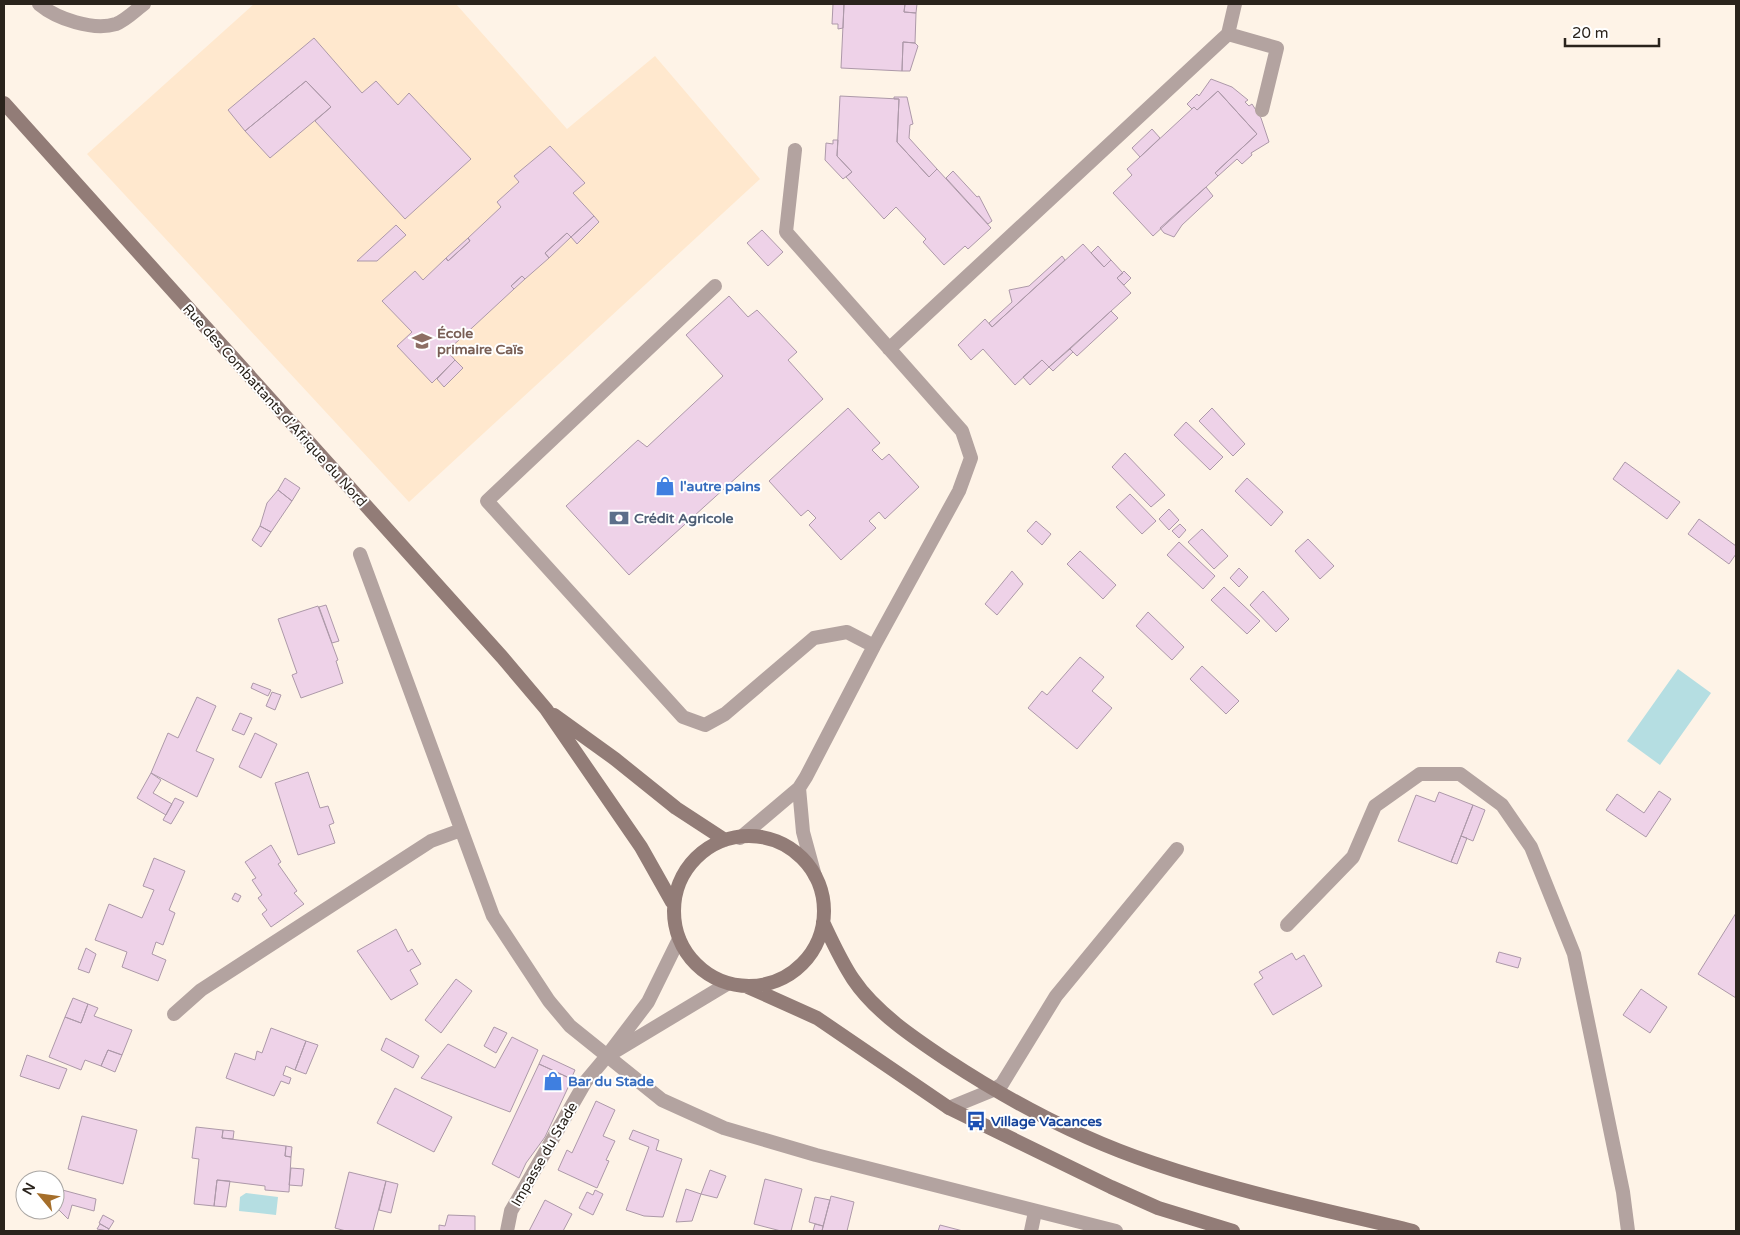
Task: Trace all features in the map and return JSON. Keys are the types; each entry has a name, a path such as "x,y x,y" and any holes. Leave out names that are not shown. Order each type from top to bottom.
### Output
{"main road":[{"name":"Rue des Combattants d'Afrique du Nord","path":"4,104 502,657 546,709 641,847 672,902"},
{"name":"Rue des Combattants d'Afrique du Nord","path":"546,709 615,759 676,808 725,840"},
{"path":"748,987 771,983 786,977 801,965 814,949 823,922 823,900 815,876 794,851 774,840 752,836 725,840 710,847 695,859 682,877 672,902 679,938 696,966 727,984 748,987 817,1018 949,1108 1158,1208 1233,1231"},
{"path":"823,922 853,980 876,1006 928,1047 993,1090 1067,1128 1152,1163 1247,1191 1414,1231"}],"street":[{"path":"40,4 46,9 90,27 117,24 144,4"},
{"path":"889,349 1228,34 1235,4"},
{"path":"1228,34 1278,48 1262,110"},
{"path":"740,838 798,788 806,778 874,646 959,491 971,458 962,431 786,232 795,150"},
{"path":"715,286 487,501 683,717 705,725 725,714 814,638 847,632 874,646"},
{"path":"360,554 494,916 549,1001 570,1026 662,1100 724,1128 816,1155 1116,1231"},
{"path":"1287,925 1353,857 1374,806 1420,774 1460,774 1502,805 1532,847 1574,954 1623,1192 1628,1231"},
{"path":"798,788 803,832 815,876"},
{"path":"174,1014 201,990 431,841 461,830"},
{"path":"949,1108 993,1090 1002,1084 1056,996 1177,849"},
{"name":"Impasse du Stade","path":"507,1231 511,1211 586,1081 648,1002 679,938"},
{"path":"607,1056 727,984"},
{"path":"1031,1231 1036,1212"}],"shaded area":[{"name":"École primaire Caïs","path":"254,4 456,4 567,129 655,56 760,179 409,502 87,154"}],"water":[{"path":"1678,669 1711,693 1660,765 1627,741"},
{"path":"246,1193 278,1197 276,1215 239,1211 240,1197"}],"building":[{"path":"833,4 844,4 843,28 838,29 838,24 832,24"},
{"path":"844,4 905,4 904,12 916,13 915,43 903,42 902,71 841,68"},
{"path":"905,4 917,4 916,13 904,12"},
{"path":"314,38 362,93 376,81 398,105 409,93 471,159 405,219 315,121 331,107 306,81 245,131 228,110"},
{"path":"903,42 915,43 918,46 910,71 902,71"},
{"path":"1211,79 1232,87 1248,100 1245,102 1249,106 1252,104 1261,118 1269,142 1251,153 1252,155 1242,164 1237,159 1218,176 1215,173 1257,134 1218,91 1197,110 1194,107 1192,109 1187,104 1197,94 1199,96"},
{"path":"306,81 331,107 270,158 245,131"},
{"path":"1218,91 1257,134 1215,173 1218,176 1153,236 1113,193 1132,175 1127,169 1194,107 1197,110"},
{"path":"840,96 899,99 897,142 929,177 937,169 991,228 968,249 965,246 944,265 923,242 926,239 896,207 884,219 846,177 852,172 837,156"},
{"path":"894,97 907,97 913,124 910,125 909,138 937,169 929,177 897,142 899,99 894,99"},
{"path":"1152,129 1160,138 1140,157 1132,148"},
{"path":"833,140 838,140 837,156 852,172 843,179 825,160 826,143 833,144"},
{"path":"550,146 585,183 573,193 594,216 571,237 567,233 545,253 549,258 525,279 522,276 511,286 514,289 447,351 455,360 432,383 397,346 412,332 382,301 415,271 423,280 446,258 448,261 470,241 468,238 501,207 497,202 519,182 514,176"},
{"path":"953,171 977,197 979,196 992,221 988,224 946,178"},
{"path":"1206,187 1213,196 1182,225 1174,237 1164,233 1160,228"},
{"path":"594,216 599,222 577,244 571,237"},
{"path":"396,225 406,235 377,261 357,261"},
{"path":"762,230 783,252 768,266 747,243"},
{"path":"567,233 571,237 549,258 545,253"},
{"path":"468,238 470,241 448,261 446,258"},
{"path":"1083,244 1104,267 1111,260 1123,273 1117,278 1131,293 1049,367 1042,360 1015,385 983,349 971,360 958,345 985,319 992,327"},
{"path":"1098,246 1111,260 1104,267 1091,253"},
{"path":"1062,256 1065,260 992,327 989,323 1012,302 1009,290 1029,286"},
{"path":"1124,271 1131,278 1124,285 1117,278"},
{"path":"522,276 525,279 514,289 511,286"},
{"path":"729,296 748,317 757,310 797,352 788,360 823,399 629,575 566,506 638,440 647,447 723,376 686,335"},
{"path":"1111,311 1118,318 1077,356 1070,349"},
{"path":"1070,349 1073,352 1053,371 1049,367"},
{"path":"455,360 463,368 444,387 437,379"},
{"path":"1042,360 1049,367 1030,385 1023,377"},
{"path":"848,408 880,443 872,450 882,460 889,454 919,487 885,519 879,512 869,521 876,528 841,560 809,525 816,518 808,510 801,516 769,481"},
{"path":"1212,408 1245,444 1233,456 1199,421"},
{"path":"1186,422 1223,457 1210,470 1174,435"},
{"path":"1125,453 1165,495 1151,507 1112,467"},
{"path":"1625,462 1680,502 1667,519 1613,479"},
{"path":"285,478 300,488 292,501 278,490"},
{"path":"1247,478 1283,512 1271,526 1235,491"},
{"path":"278,490 292,501 271,532 260,526 267,503"},
{"path":"1130,494 1156,521 1142,534 1116,507"},
{"path":"1169,509 1179,520 1169,530 1159,519"},
{"path":"1699,519 1736,546 1736,554 1729,564 1688,534"},
{"path":"1036,521 1051,534 1042,545 1027,531"},
{"path":"1180,524 1186,530 1179,538 1172,531"},
{"path":"260,526 271,532 261,547 252,540"},
{"path":"1202,529 1228,556 1214,569 1188,542"},
{"path":"1308,539 1334,566 1320,579 1295,551"},
{"path":"1179,542 1215,576 1203,589 1167,555"},
{"path":"1080,551 1116,585 1103,599 1067,564"},
{"path":"1239,568 1248,577 1239,587 1230,578"},
{"path":"1012,571 1023,584 997,615 985,604"},
{"path":"1224,587 1260,621 1247,634 1211,600"},
{"path":"1263,591 1289,619 1276,632 1250,605"},
{"path":"326,605 339,641 332,643 319,607"},
{"path":"318,606 338,660 336,661 343,683 301,698 292,675 297,673 278,619"},
{"path":"1148,612 1184,647 1172,660 1136,626"},
{"path":"1080,657 1104,677 1092,691 1112,708 1077,749 1028,708 1042,691 1047,695"},
{"path":"1202,666 1239,701 1226,714 1190,679"},
{"path":"253,683 271,690 268,696 251,688"},
{"path":"272,692 281,695 275,710 266,706"},
{"path":"197,697 216,706 196,751 214,759 197,797 151,773 168,733 178,738"},
{"path":"240,713 252,718 244,735 232,730"},
{"path":"255,733 277,744 261,778 239,767"},
{"path":"308,772 320,808 328,806 334,823 329,825 335,843 298,855 275,783"},
{"path":"151,773 161,780 153,793 172,804 166,815 137,798"},
{"path":"1659,791 1671,799 1646,837 1606,810 1617,794 1644,813"},
{"path":"1439,792 1473,805 1451,862 1398,841 1416,795 1435,802"},
{"path":"175,798 184,802 171,824 163,820"},
{"path":"1473,805 1485,810 1473,841 1461,836"},
{"path":"1461,836 1467,838 1457,864 1451,862"},
{"path":"271,845 281,862 278,864 297,891 294,893 304,904 271,927 262,914 267,910 258,898 262,895 252,880 256,878 245,862"},
{"path":"154,858 185,871 169,910 175,913 163,945 156,942 152,954 166,960 158,981 122,967 127,952 95,940 109,904 142,918 154,890 143,886"},
{"path":"235,893 241,896 238,902 232,899"},
{"path":"1736,913 1736,998 1698,974"},
{"path":"396,929 408,952 412,949 421,964 410,970 418,984 391,1000 357,951"},
{"path":"86,948 96,954 89,973 78,969"},
{"path":"1499,952 1521,958 1518,968 1496,962"},
{"path":"1292,953 1296,960 1304,955 1322,986 1273,1015 1254,984 1263,978 1259,972"},
{"path":"456,979 472,991 441,1033 425,1020"},
{"path":"1641,989 1667,1007 1650,1033 1623,1015"},
{"path":"73,998 88,1004 81,1023 65,1017"},
{"path":"88,1004 98,1008 94,1016 132,1030 122,1055 108,1050 101,1066 85,1060 81,1070 49,1057 65,1017 81,1023"},
{"path":"494,1027 507,1033 496,1053 484,1046"},
{"path":"271,1028 306,1041 295,1070 286,1066 283,1075 291,1078 289,1084 281,1081 274,1096 226,1078 235,1053 255,1060 257,1051 262,1053"},
{"path":"512,1037 538,1050 510,1112 421,1078 448,1044 495,1068"},
{"path":"386,1038 419,1056 413,1068 381,1050"},
{"path":"306,1041 318,1045 306,1074 295,1070"},
{"path":"108,1050 122,1055 115,1072 101,1066"},
{"path":"27,1055 67,1069 59,1089 20,1076"},
{"path":"543,1055 575,1070 571,1079 539,1064"},
{"path":"539,1064 572,1079 545,1137 526,1163 519,1178 492,1164"},
{"path":"395,1088 452,1117 434,1152 377,1123"},
{"path":"596,1101 615,1110 603,1136 615,1141 606,1160 609,1161 597,1188 558,1170 567,1150 572,1153"},
{"path":"82,1116 137,1130 123,1184 68,1169"},
{"path":"196,1127 223,1130 222,1138 286,1146 285,1156 291,1157 289,1192 265,1190 265,1186 217,1180 214,1206 194,1204 199,1159 192,1158"},
{"path":"223,1130 234,1131 233,1139 222,1138"},
{"path":"633,1130 659,1140 656,1150 682,1159 663,1217 644,1216 626,1210 649,1147 629,1139"},
{"path":"286,1146 292,1147 291,1157 285,1156"},
{"path":"291,1168 304,1169 302,1186 289,1185"},
{"path":"710,1170 726,1176 717,1198 701,1194"},
{"path":"349,1172 386,1181 373,1231 346,1231 335,1228"},
{"path":"765,1179 802,1189 791,1231 781,1231 754,1224"},
{"path":"217,1180 230,1181 226,1207 214,1206"},
{"path":"386,1181 398,1184 391,1213 379,1210"},
{"path":"686,1189 701,1194 692,1221 676,1222"},
{"path":"595,1190 603,1194 593,1215 579,1208 587,1192 593,1195"},
{"path":"65,1191 96,1199 94,1211 72,1205 68,1219 65,1216"},
{"path":"831,1196 854,1202 847,1231 822,1231"},
{"path":"815,1197 830,1200 823,1226 809,1222"},
{"path":"545,1200 572,1214 563,1231 529,1231"},
{"path":"103,1215 114,1221 109,1229 99,1223"},
{"path":"448,1215 475,1216 475,1231 439,1231 439,1225 445,1226"},
{"path":"100,1224 109,1229 108,1231 97,1229"},
{"path":"815,1224 823,1226 822,1231 813,1231"},
{"path":"940,1225 963,1231 938,1231"}],"place":[{"name":"École primaire Caïs","path":"422,341"},
{"name":"l'autre pains","path":"665,486"},
{"name":"Crédit Agricole","path":"619,518"},
{"name":"Bar du Stade","path":"553,1081"},
{"name":"Village Vacances","path":"976,1121"}]}
